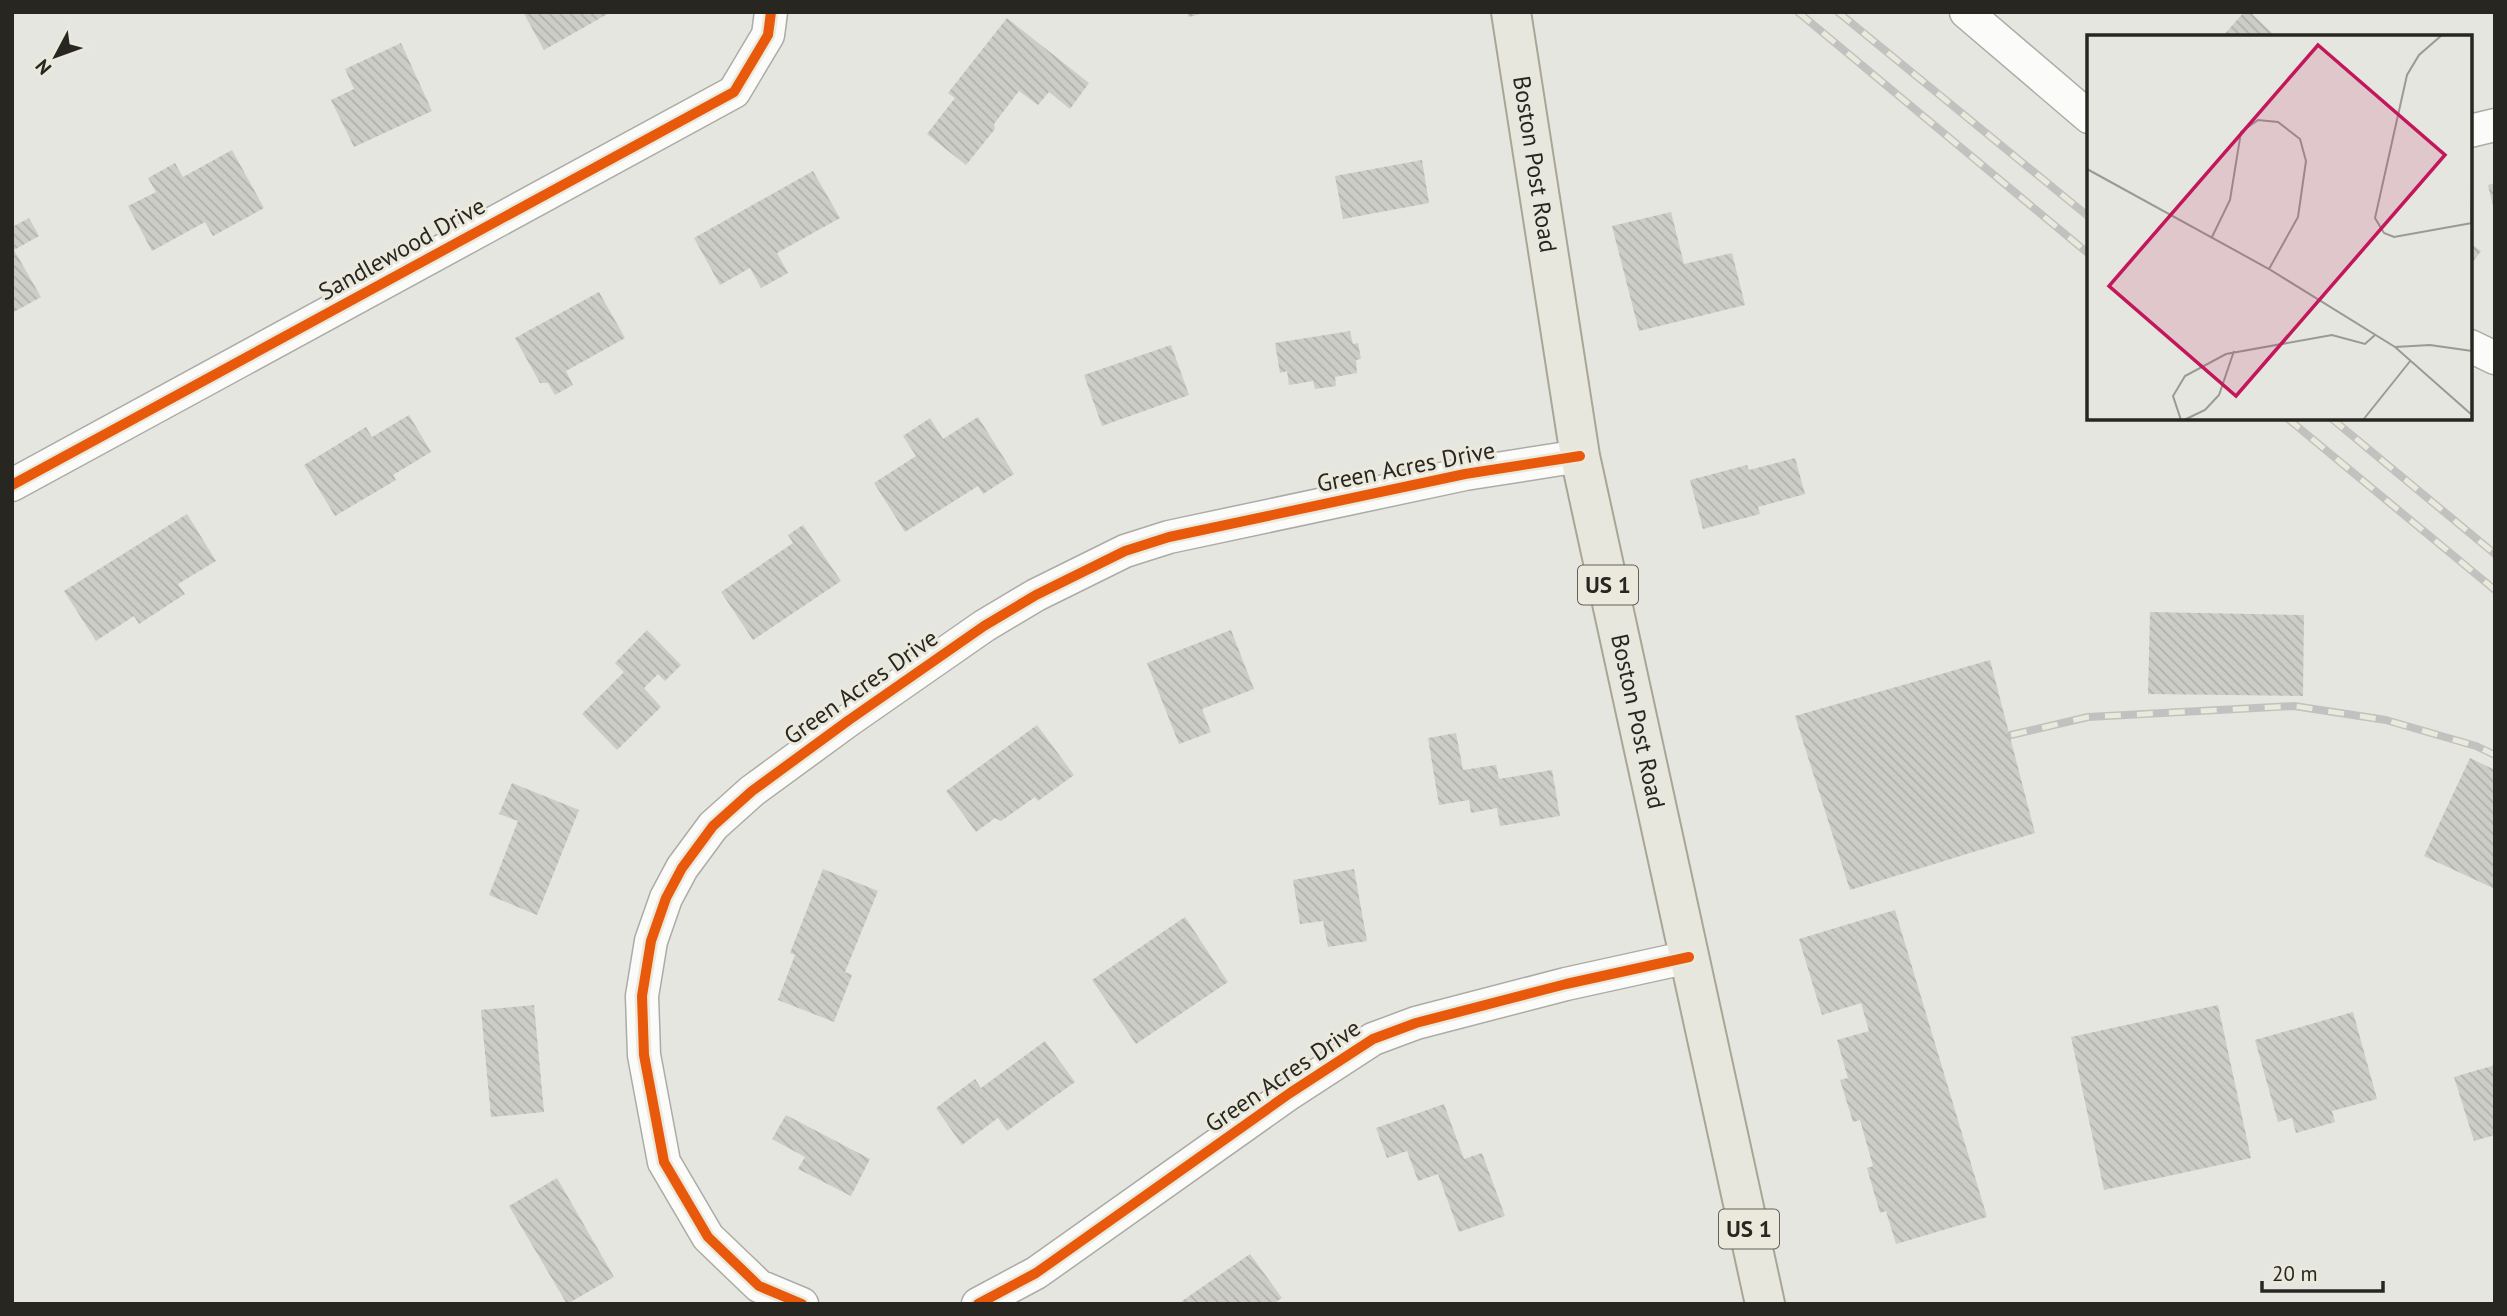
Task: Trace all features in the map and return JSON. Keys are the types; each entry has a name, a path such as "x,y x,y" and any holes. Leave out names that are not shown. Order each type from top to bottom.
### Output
{"main road":[{"name":"Boston Post Road","path":"1511,12 1580,456 1765,1304"}],"street":[{"name":"Sandlewood Drive","path":"12,485 734,92 768,35 771,12"},
{"path":"1966,12 2087,115"},
{"path":"2472,131 2495,125"},
{"path":"2472,347 2495,358"},
{"name":"Green Acres Drive","path":"802,1304 759,1286 708,1237 664,1161 644,1055 642,996 652,941 666,898 682,868 713,826 752,791 984,626 1036,594 1125,551 1169,537 1451,477 1580,456"},
{"name":"Green Acres Drive","path":"978,1304 1036,1273 1290,1093 1373,1039 1429,1019 1566,984 1689,957"}],"building":[{"path":"523,12 611,12 544,50"},
{"path":"1187,12 1204,12 1204,13 1189,17"},
{"path":"2244,12 2250,12 2274,35 2224,35"},
{"path":"1007,18 1089,83 1070,109 1049,92 1038,105 1019,91 994,124 995,129 966,165 927,134 955,98 948,93"},
{"path":"401,43 432,111 354,147 331,100 354,89 345,69"},
{"path":"232,150 264,208 213,236 205,222 152,251 128,206 156,192 148,178 175,163 183,177"},
{"path":"1422,160 1429,203 1343,219 1335,176"},
{"path":"813,171 840,218 777,253 788,273 761,288 750,268 720,285 694,238"},
{"path":"2495,183 2495,210 2494,210 2488,185"},
{"path":"1671,212 1684,264 1732,253 1745,305 1639,331 1612,226"},
{"path":"29,218 39,236 14,250 41,297 12,313 12,227"},
{"path":"2472,244 2481,251 2472,263"},
{"path":"599,292 625,338 566,371 573,385 555,395 548,383 540,383 515,338"},
{"path":"1350,331 1353,344 1358,343 1361,359 1356,360 1357,373 1335,377 1336,386 1315,389 1313,381 1289,385 1287,371 1280,373 1275,343"},
{"path":"1171,345 1189,395 1102,426 1084,375"},
{"path":"409,415 431,452 393,475 396,480 335,516 304,465 366,427 372,437"},
{"path":"978,417 1014,474 983,494 978,486 905,532 874,483 916,456 903,436 930,418 943,439"},
{"path":"1795,458 1805,494 1758,507 1760,514 1703,529 1690,480 1747,465 1749,470"},
{"path":"187,514 216,561 178,584 185,594 139,624 134,616 96,641 64,591"},
{"path":"803,525 841,581 753,640 721,592 793,543 788,535"},
{"path":"2150,612 2304,615 2303,696 2148,694"},
{"path":"647,630 681,665 665,681 658,674 644,688 661,707 617,750 582,714 624,672 615,663"},
{"path":"1231,630 1254,689 1202,709 1211,732 1179,744 1147,663"},
{"path":"1990,660 2035,833 1850,890 1795,716"},
{"path":"1037,725 1074,775 1038,801 1035,797 1001,821 995,818 976,832 946,791"},
{"path":"1456,733 1463,770 1496,765 1499,779 1552,770 1560,816 1500,826 1497,808 1471,813 1469,800 1439,805 1428,738"},
{"path":"2470,758 2495,770 2495,889 2424,856"},
{"path":"512,783 579,810 537,915 489,895 518,821 499,814"},
{"path":"823,869 878,891 845,972 852,975 834,1022 778,1000 795,955 790,953"},
{"path":"1354,869 1367,941 1328,947 1323,921 1300,924 1293,880"},
{"path":"1895,910 1987,1217 1896,1244 1886,1211 1880,1213 1867,1168 1873,1166 1860,1120 1853,1122 1840,1080 1848,1078 1837,1040 1869,1031 1861,1003 1822,1015 1799,939"},
{"path":"1185,917 1228,982 1136,1044 1092,980"},
{"path":"534,1005 544,1112 491,1117 481,1010"},
{"path":"2218,1005 2251,1158 2104,1190 2071,1037"},
{"path":"2353,1012 2377,1099 2332,1111 2335,1122 2296,1133 2292,1118 2278,1122 2255,1040"},
{"path":"1045,1041 1075,1082 1007,1131 998,1118 962,1145 936,1108 975,1079 981,1088"},
{"path":"2495,1065 2495,1135 2474,1141 2454,1077"},
{"path":"1444,1104 1464,1159 1482,1153 1505,1216 1459,1232 1438,1174 1418,1181 1407,1151 1387,1158 1376,1128"},
{"path":"786,1115 870,1159 851,1196 798,1169 805,1157 772,1139"},
{"path":"557,1178 614,1277 567,1304 509,1206"},
{"path":"1250,1254 1282,1298 1273,1304 1184,1304 1182,1301"}],"railway":[{"path":"1798,12 2087,252"},
{"path":"1838,12 2087,215"},
{"path":"2289,420 2495,590"},
{"path":"2333,420 2495,554"},
{"path":"2011,735 2088,717 2294,706 2386,720 2476,746 2495,755"}],"cycle path":[{"path":"12,485 734,92 768,35 771,12"},
{"path":"802,1304 759,1286 708,1237 664,1162 644,1055 642,996 651,941 666,898 682,868 713,826 752,791 984,626 1036,595 1125,551 1169,537 1465,474 1580,456"},
{"path":"978,1304 1036,1273 1290,1093 1373,1039 1416,1023 1566,984 1689,957"}]}
